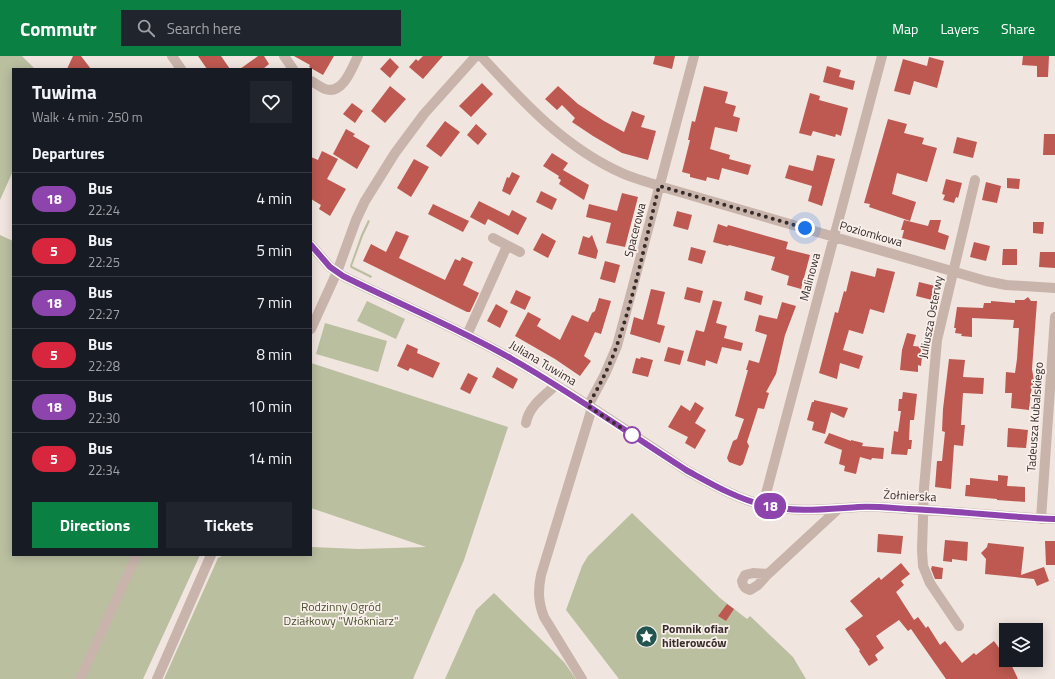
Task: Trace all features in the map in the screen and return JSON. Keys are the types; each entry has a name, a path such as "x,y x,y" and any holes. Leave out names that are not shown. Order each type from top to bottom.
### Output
{"street":[{"path":"172,56 180,68"},
{"path":"284,56 292,68"},
{"path":"312,82 325,89 332,90 337,88 342,85 358,56"},
{"path":"312,327 337,272 356,220 365,201 395,153 424,114 476,56"},
{"name":"Poziomkowa","path":"481,56 547,124 573,144 598,160 625,174 659,186 986,281 1006,285 1055,288"},
{"name":"Spacerowa","path":"582,679 540,608 538,592 541,575 590,407 617,346 632,295 659,186 694,56"},
{"name":"Malinowa","path":"763,505 882,56"},
{"name":"Juliusza Osterwy","path":"959,626 930,583 923,566 923,509 936,348 975,180"},
{"path":"493,238 520,252"},
{"name":"Juliana Tuwima","path":"312,246 323,260 337,272 511,358 556,385 702,479 736,495 763,505"},
{"path":"467,335 507,246"},
{"name":"Tadeusza Kubalskiego","path":"1041,519 1055,317"},
{"path":"526,423 527,417 534,405 556,385"},
{"name":"Żołnierska","path":"763,505 790,509 838,509 858,507 923,509 1055,519"},
{"path":"768,574 838,509"},
{"path":"80,679 137,556"},
{"path":"157,679 210,556"}],"green space":[{"path":"0,56 22,56 34,68 12,68 12,173 0,200"},
{"path":"368,220 370,221 352,266 372,276 371,278 351,268 350,266"},
{"path":"0,235 12,241 12,556 200,556 143,679 0,679"},
{"path":"367,301 405,319 396,339 357,321"},
{"path":"325,323 387,341 378,372 316,354"},
{"name":"Rodzinny Ogród Działkowy \"Włókniarz\"","path":"312,363 508,427 464,560 413,679 164,679 218,558 222,556 312,556 312,547 359,549 426,547 312,508"},
{"path":"632,513 720,598 747,619 750,616 793,657 806,679 619,679 566,610 582,566 588,556"},
{"path":"494,593 564,662 576,679 445,679 476,610"}],"building":[{"path":"73,56 81,56 90,68 67,68"},
{"path":"198,56 221,56 229,68 206,68"},
{"path":"258,56 264,56 269,64 264,68 241,68"},
{"path":"294,56 334,56 323,75 309,67 310,65"},
{"path":"423,56 443,56 423,79 409,67 416,59 418,61"},
{"path":"655,56 675,56 672,69 653,64"},
{"path":"1023,56 1049,56 1048,77 1037,77 1037,66 1022,65"},
{"path":"929,57 944,61 937,88 914,81 910,95 894,91 903,59 927,66"},
{"path":"390,58 399,67 390,78 380,69"},
{"path":"827,66 841,70 839,77 855,81 853,90 823,82"},
{"path":"482,83 493,94 471,117 459,106"},
{"path":"390,86 406,99 385,123 371,111"},
{"path":"558,86 578,104 624,132 632,111 645,116 641,127 656,131 648,160 622,153 593,136 572,122 575,118 562,105 557,110 545,99"},
{"path":"704,86 728,92 725,103 736,106 733,116 740,118 737,132 715,127 710,149 730,155 729,159 751,165 748,175 722,168 719,180 707,177 706,181 690,177 690,174 682,172 690,140 688,140 692,121 695,122"},
{"path":"810,93 820,96 819,100 848,108 841,136 836,134 835,137 813,131 811,136 799,133"},
{"path":"352,103 363,111 355,123 343,114"},
{"path":"888,119 907,124 904,133 924,138 922,144 937,148 927,182 897,173 892,194 916,202 910,221 869,207 870,204 864,203"},
{"path":"445,121 460,132 441,157 426,146"},
{"path":"476,124 487,134 478,145 467,135"},
{"path":"346,129 355,134 353,136 370,146 357,169 333,154"},
{"path":"1044,134 1055,134 1055,155 1043,155"},
{"path":"957,137 977,142 973,158 953,153"},
{"path":"322,151 338,159 327,179 346,189 330,216 319,209 321,205 312,200 312,157 318,160"},
{"path":"552,153 568,163 563,170 589,185 584,200 559,184 561,180 558,178 559,176 543,166"},
{"path":"817,155 835,159 822,206 808,201 812,186 785,178 789,165 813,171"},
{"path":"414,159 429,167 411,197 397,188"},
{"path":"512,172 520,176 510,195 502,191 507,177 509,178"},
{"path":"1007,178 1020,179 1019,189 1007,188"},
{"path":"946,179 962,183 958,198 956,197 954,203 943,200 945,195 942,194"},
{"path":"986,182 1001,186 997,203 982,200"},
{"path":"541,191 557,199 552,210 536,202"},
{"path":"622,193 638,197 625,247 606,243 611,223 586,217 589,204 617,211"},
{"path":"479,201 509,216 512,210 527,218 518,235 488,219 485,225 470,217"},
{"path":"433,204 469,221 463,232 428,214"},
{"path":"677,211 692,215 688,230 673,226"},
{"path":"904,220 928,226 930,220 941,220 938,232 949,236 945,250 902,238 904,230 901,230"},
{"path":"1033,222 1044,222 1043,234 1033,233"},
{"path":"718,224 727,227 728,225 788,242 786,249 810,255 801,289 787,285 789,276 771,270 775,257 713,242"},
{"path":"396,231 409,236 399,258 445,280 455,259 460,261 462,257 473,262 463,285 479,293 470,312 467,312 363,261 371,244 386,252"},
{"path":"542,233 556,241 548,258 533,250"},
{"path":"592,235 598,251 596,259 578,254 583,236 589,238"},
{"path":"974,242 990,246 986,261 970,257"},
{"path":"691,247 706,251 702,264 688,260"},
{"path":"1003,249 1017,249 1017,265 1002,265"},
{"path":"1040,252 1055,252 1055,268 1039,267"},
{"path":"605,261 620,265 615,283 600,279"},
{"path":"877,268 895,272 884,313 870,309 863,334 849,330 843,350 863,356 859,369 840,363 837,379 819,373 835,312 838,313 844,291 846,292 851,271 875,277"},
{"path":"919,282 935,286 932,300 916,296"},
{"path":"687,287 703,291 700,303 684,299"},
{"path":"651,289 665,292 657,324 665,326 660,343 630,334 634,317 643,320"},
{"path":"516,290 531,297 525,310 510,303"},
{"path":"746,291 763,296 761,305 744,300"},
{"path":"1028,297 1031,301 1037,301 1032,369 1034,381 1029,410 1011,408 1012,393 1005,393 1006,372 1015,373 1017,359 1019,328 1013,328 1014,320 972,318 972,337 961,336 962,334 955,333 956,328 954,328 957,307 983,308 984,303 991,303 991,301 1015,303 1015,300 1024,300"},
{"path":"599,298 611,301 601,334 595,332 584,356 591,361 580,376 555,359 515,336 528,312 541,319 537,326 560,340 572,315 588,322 592,313 595,311"},
{"path":"713,300 722,302 716,323 727,326 724,338 743,343 741,351 722,347 717,364 706,360 705,366 687,361 696,330 704,332"},
{"path":"782,302 796,306 785,335 776,374 766,392 769,393 764,409 758,408 747,442 749,446 743,464 740,466 729,462 727,458 733,441 737,439 744,419 735,416 748,370 746,370 749,360 759,363 767,335 755,331 759,315 777,319"},
{"path":"496,304 508,311 500,328 487,321"},
{"path":"907,333 916,335 913,346 923,347 921,366 918,365 918,372 900,370 902,350"},
{"path":"407,344 418,349 417,353 440,363 433,378 410,368 408,371 397,366"},
{"path":"668,347 684,351 680,365 664,361"},
{"path":"641,357 653,360 648,377 632,373 636,358 640,359"},
{"path":"949,359 965,360 963,377 984,378 983,394 963,393 961,425 965,425 963,446 954,445 951,489 935,487 937,461 942,461 945,432 942,431 943,409"},
{"path":"497,367 518,379 513,389 492,377"},
{"path":"468,373 478,378 470,394 460,389"},
{"path":"903,392 917,394 914,420 910,420 909,440 912,440 911,449 908,449 907,455 891,454 894,431 898,432 901,411 898,411 899,399 902,399"},
{"path":"814,400 848,408 844,418 831,412 825,434 812,430 814,422 807,420 812,402 814,402"},
{"path":"695,402 704,408 695,423 706,430 695,449 685,443 688,437 668,427 681,405 690,411"},
{"path":"1008,428 1028,430 1026,448 1007,447"},
{"path":"829,433 851,441 863,443 862,446 884,448 883,459 872,458 871,460 860,457 856,474 844,471 845,466 839,464 842,450 824,443"},
{"path":"998,475 1008,476 1007,486 1025,487 1025,502 965,496 966,485 970,485 970,478 998,481"},
{"path":"878,534 903,536 901,554 877,552"},
{"path":"945,540 968,542 967,561 952,559 952,562 943,561"},
{"path":"1045,541 1055,541 1055,565 1046,565"},
{"path":"988,543 1024,547 1021,575 1044,567 1049,581 1037,586 1034,579 985,574 986,559 981,553 987,547"},
{"path":"901,563 910,574 901,581 904,585 896,592 914,620 918,617 926,628 928,626 940,645 945,641 962,663 974,653 976,655 994,641 999,648 999,667 1012,667 1018,679 946,679 911,629 908,631 899,620 876,636 884,648 875,655 878,660 869,666 845,629 863,616 850,601 879,577 881,580"},
{"path":"932,566 943,568 942,579 935,579 931,569"},
{"path":"727,604 734,609 726,621 718,616"}],"bus line":[{"name":"18","path":"312,246 330,267 343,276 467,335 511,358 556,385 686,470 702,479 751,501 775,508 790,509 819,510 879,507 1055,519"}],"place":[{"name":"Pomnik ofiar hitlerowców","path":"647,636"}],"route":[{"path":"632,435 588,406 605,374 617,346 632,295 659,186 805,228"}]}
